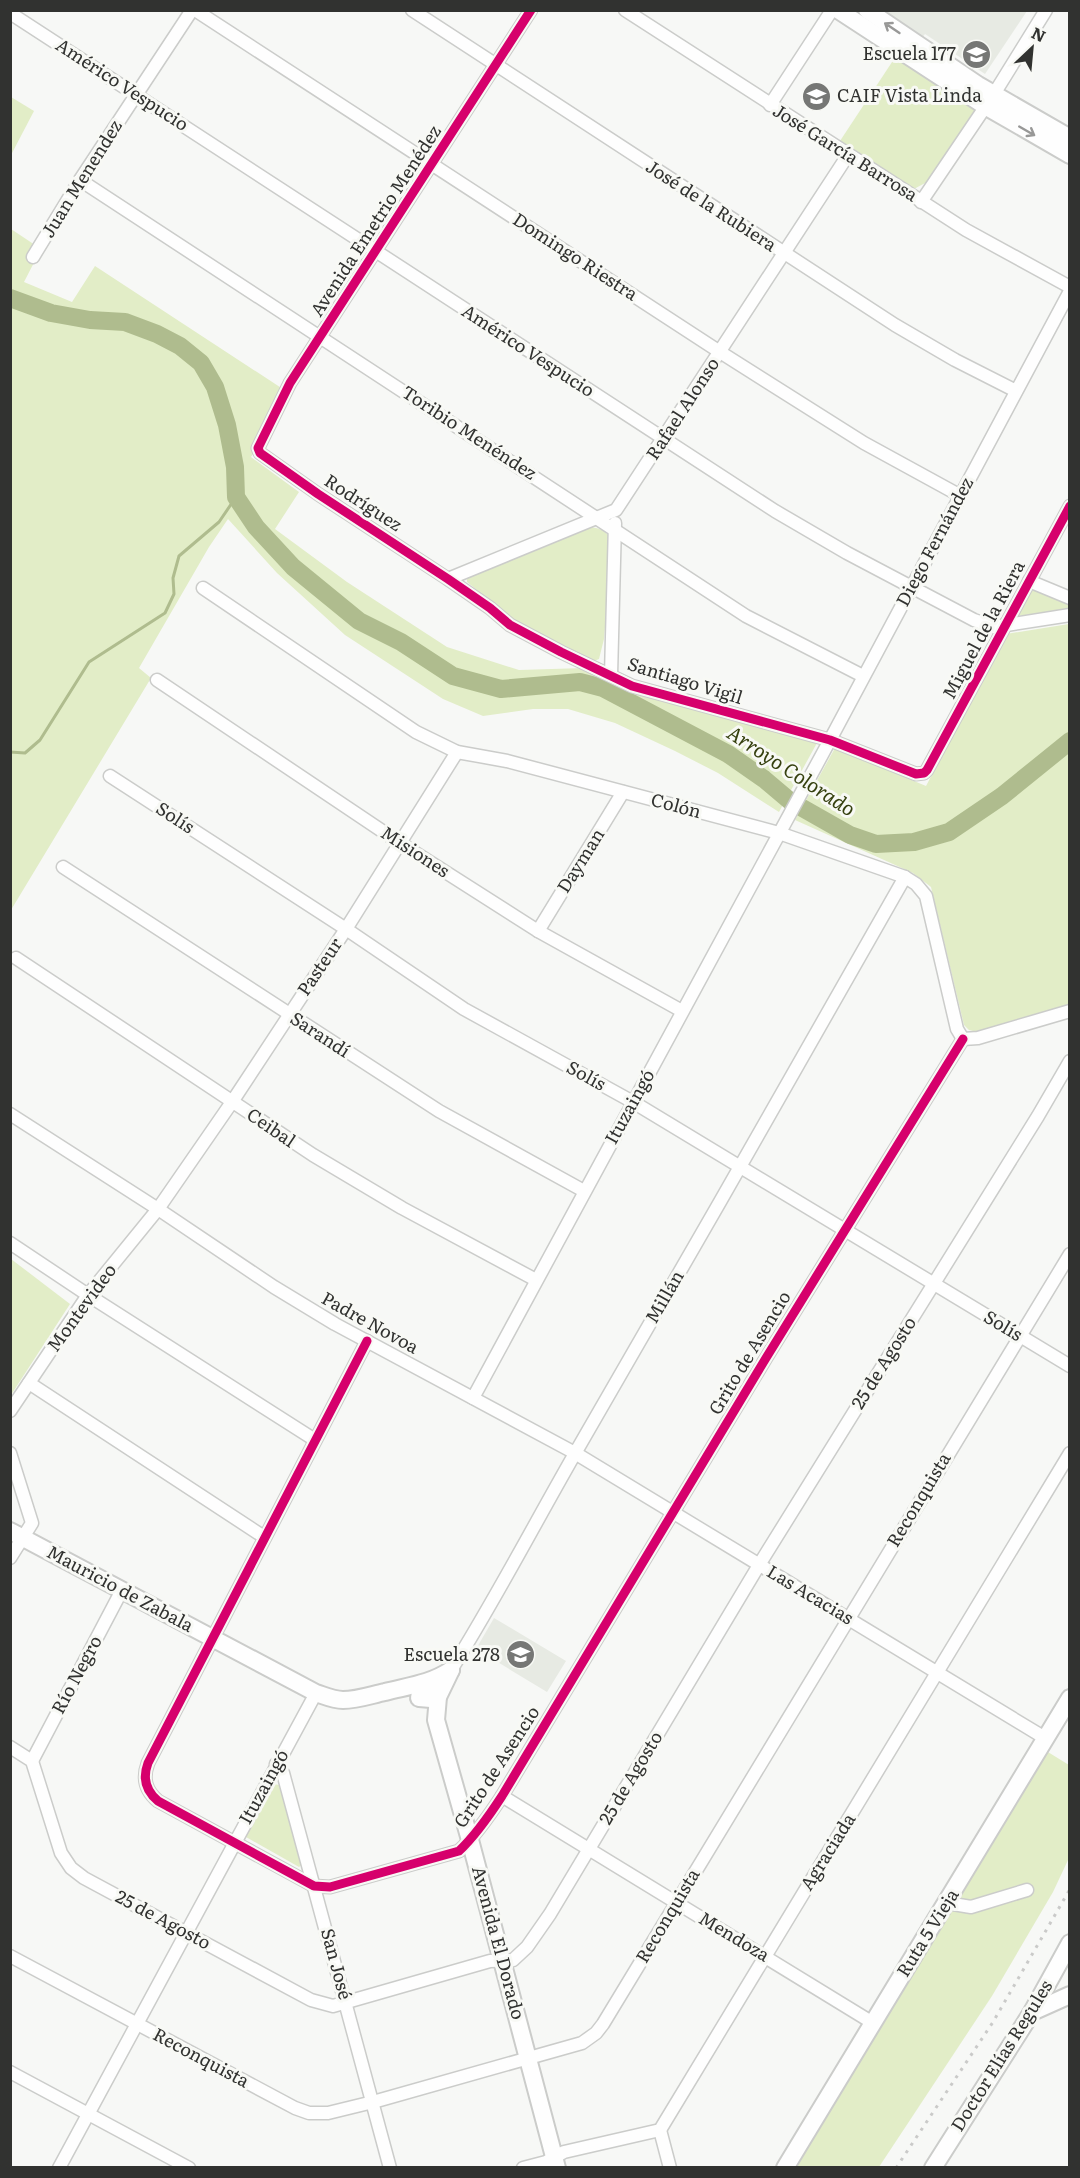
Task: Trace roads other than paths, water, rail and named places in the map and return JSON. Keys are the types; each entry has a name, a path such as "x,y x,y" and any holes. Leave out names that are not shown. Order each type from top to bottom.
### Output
{"street":[{"name":"Juan Menendez","path":"33,257 136,93 194,10"},
{"name":"Domingo Riestra","path":"194,10 720,352 864,443 959,495"},
{"name":"José de la Rubiera","path":"412,10 895,325 955,360 1016,391"},
{"name":"Avenida Emetrio Menédez","path":"260,453 258,448 290,383 433,165 531,10"},
{"name":"José García Barrosa","path":"625,10 966,230 1070,289"},
{"path":"770,105 832,10"},
{"path":"837,10 989,100 1070,138"},
{"path":"867,10 989,100 1070,155"},
{"path":"921,201 1046,10"},
{"name":"Américo Vespucio","path":"10,13 775,511 974,620 994,627 1070,615"},
{"name":"Rafael Alonso","path":"616,510 848,155"},
{"name":"Toribio Menéndez","path":"80,180 746,616 863,676"},
{"name":"Diego Fernández","path":"788,816 1070,289"},
{"name":"Rodríguez","path":"260,453 448,579"},
{"name":"Miguel de la Riera","path":"927,770 1070,506"},
{"path":"448,579 616,510"},
{"name":"Santiago Vigil","path":"611,675 616,510"},
{"name":"Santiago Vigil","path":"448,579 510,625 632,686 830,740 916,774 927,770"},
{"path":"1029,581 1070,598"},
{"name":"Colón","path":"203,588 416,732 457,752 507,761 779,832 905,877 916,884 926,896 957,1029 963,1039"},
{"name":"Misiones","path":"157,680 400,843 538,931 682,1011"},
{"name":"Pasteur","path":"158,1209 346,929 457,752"},
{"name":"Solís","path":"110,776 346,929 464,1010 633,1102 1070,1366"},
{"name":"Dayman","path":"538,931 623,792"},
{"name":"Ituzaingó","path":"473,1398 788,816"},
{"name":"Sarandí","path":"63,867 439,1112 584,1191"},
{"name":"Millán","path":"436,1720 438,1697 451,1670 477,1629 575,1453 741,1167 905,877"},
{"name":"Ceibal","path":"16,958 358,1183 536,1280"},
{"path":"963,1039 978,1038 1070,1011"},
{"name":"Grito de Asencio","path":"314,1886 330,1887 459,1851 470,1840 502,1797 673,1512 963,1039"},
{"name":"25 de Agosto","path":"32,1761 61,1853 71,1868 84,1878 311,2000 333,2006 490,1961 513,1960 527,1947 550,1914 759,1565 1070,1061"},
{"name":"Padre Novoa","path":"10,1113 274,1287 367,1341 575,1453"},
{"name":"Montevideo","path":"10,1411 88,1295 158,1209"},
{"path":"10,1243 315,1440"},
{"name":"Reconquista","path":"10,1956 302,2111 328,2113 582,2043 596,2033 1070,1254"},
{"path":"314,1886 158,1801 149,1792 144,1776 148,1763 212,1638 367,1341"},
{"path":"29,1383 264,1537"},
{"name":"Las Acacias","path":"575,1453 1045,1738"},
{"name":"Agraciada","path":"660,2130 1070,1453"},
{"path":"10,1454 32,1523 31,1527 16,1534 10,1558"},
{"name":"Mauricio de Zabala","path":"16,1534 316,1693 342,1700 396,1689 423,1688 451,1670"},
{"name":"Río Negro","path":"32,1761 122,1590"},
{"path":"423,1688 431,1700 438,1697"},
{"path":"423,1688 436,1720"},
{"name":"Ituzaingó","path":"59,2168 316,1693"},
{"name":"Ruta 5 Vieja","path":"785,2168 1070,1698"},
{"name":"Avenida El Dorado","path":"436,1720 503,1960 555,2162"},
{"path":"10,1747 32,1761"},
{"name":"San José","path":"276,1764 283,1773 390,2168"},
{"name":"Mendoza","path":"502,1797 873,2023"},
{"path":"947,1903 971,1907 1027,1890"},
{"name":"Doctor Elías Regules","path":"933,2168 1032,2012 1070,1943"},
{"path":"1032,2012 1070,1995"},
{"path":"10,2072 189,2168"},
{"path":"523,2168 555,2162 564,2152 660,2130 670,2168"}],"waterway":[{"name":"Arroyo Colorado","path":"10,298 51,313 90,320 125,322 180,346 201,363 215,387 227,425 235,467 236,497 256,527 293,567 359,621 401,642 453,676 501,689 580,682 603,688 728,754 764,779 790,801 850,835 876,844 914,842 949,832 1002,796 1070,741"},
{"path":"10,752 25,753 40,740 89,662 165,613 174,594 173,578 179,556 219,522 236,497"}],"railway":[{"path":"896,2168 993,2022 1070,1889"}],"place":[{"name":"Escuela 177","path":"977,54"},
{"name":"CAIF Vista Linda","path":"816,96"},
{"name":"Escuela 278","path":"521,1655"}]}
